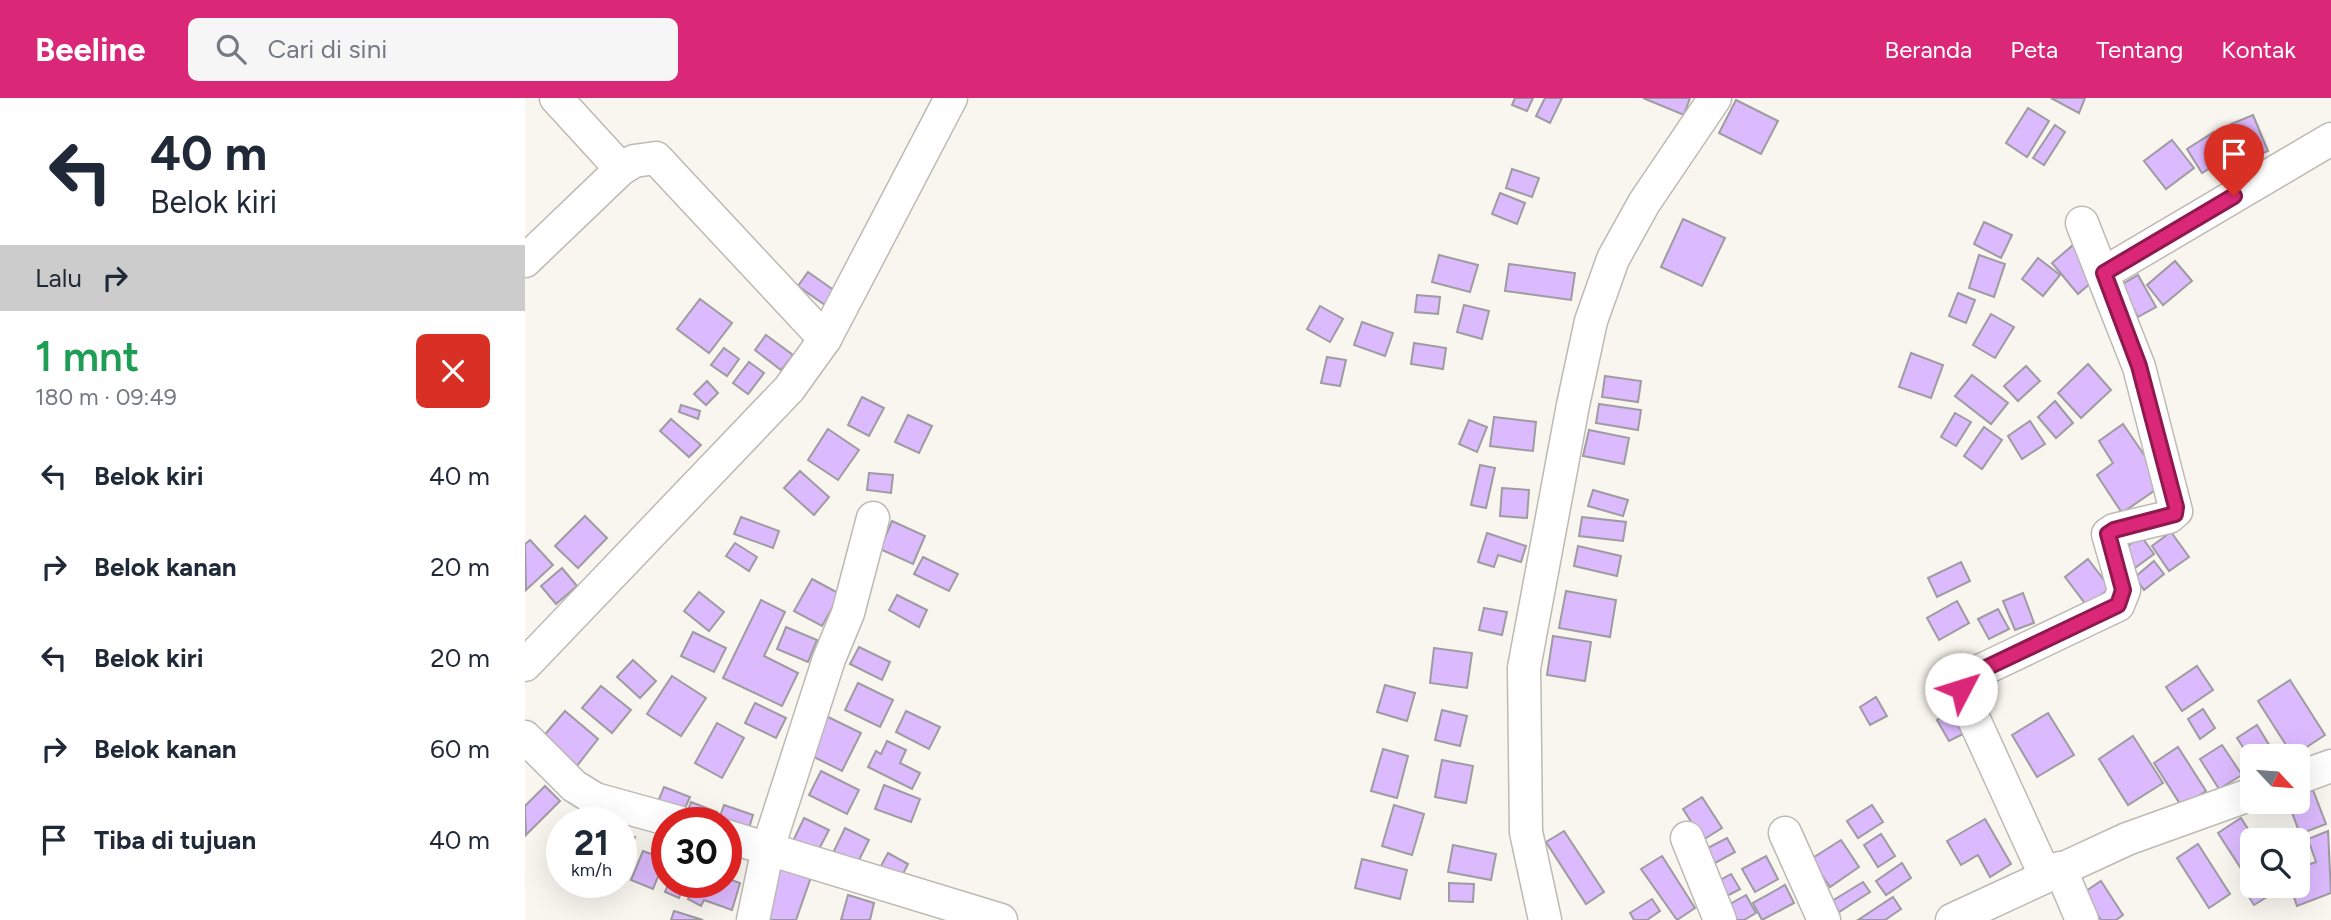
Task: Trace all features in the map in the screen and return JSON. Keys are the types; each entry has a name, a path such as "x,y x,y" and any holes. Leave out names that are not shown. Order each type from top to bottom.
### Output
{"street":[{"path":"556,98 621,169"},
{"path":"525,665 789,389 825,339 951,98"},
{"path":"1545,920 1525,832 1524,668 1573,405 1591,321 1613,259 1644,203 1715,98"},
{"path":"2104,273 2331,139"},
{"path":"525,261 621,169 634,161 656,158 663,162 825,339"},
{"path":"2082,223 2139,366 2176,507 2175,514 2114,530 2108,534 2123,590 2118,605 1969,676 1961,689 2053,871 2082,920"},
{"path":"753,920 768,848 829,659 848,613 873,518"},
{"path":"525,737 583,792 595,799 651,815"},
{"path":"2310,774 2331,766"},
{"path":"1952,920 2127,839 2240,798"},
{"path":"1785,833 1824,920"},
{"path":"1687,838 1720,920"},
{"path":"742,841 1001,920"}],"building":[{"path":"1515,98 1533,98 1527,111 1512,105"},
{"path":"1545,98 1562,98 1550,123 1536,116"},
{"path":"1643,98 1690,98 1684,115"},
{"path":"2051,98 2085,98 2079,113"},
{"path":"1736,100 1778,121 1761,154 1719,133"},
{"path":"2028,108 2049,121 2027,157 2006,143"},
{"path":"2253,115 2268,151 2246,160 2231,124"},
{"path":"2055,125 2065,132 2044,165 2033,158"},
{"path":"2214,132 2229,156 2202,173 2187,149"},
{"path":"2172,140 2194,168 2166,189 2144,161"},
{"path":"1512,169 1539,178 1532,197 1506,188"},
{"path":"1500,193 1525,203 1517,224 1492,214"},
{"path":"1683,219 1725,238 1702,286 1661,267"},
{"path":"1984,222 2012,235 2001,258 1974,244"},
{"path":"2073,245 2099,276 2078,294 2052,263"},
{"path":"1439,255 1478,265 1470,292 1432,282"},
{"path":"1979,255 2005,264 1994,297 1969,288"},
{"path":"2038,258 2060,275 2043,296 2022,279"},
{"path":"2175,261 2192,281 2163,305 2147,285"},
{"path":"1509,264 1575,273 1571,300 1505,291"},
{"path":"808,272 835,291 825,305 798,286"},
{"path":"2138,275 2156,307 2138,317 2121,285"},
{"path":"1958,293 1975,300 1966,323 1949,316"},
{"path":"1417,295 1440,297 1438,314 1415,312"},
{"path":"700,299 732,323 709,353 677,329"},
{"path":"1464,305 1489,311 1482,339 1457,332"},
{"path":"1320,306 1343,319 1330,342 1307,329"},
{"path":"1991,314 2014,327 1995,358 1973,345"},
{"path":"1362,322 1393,333 1385,356 1354,345"},
{"path":"766,335 793,355 781,370 755,350"},
{"path":"1414,343 1446,348 1443,369 1411,364"},
{"path":"724,348 739,359 727,376 711,365"},
{"path":"1911,353 1943,365 1931,398 1899,387"},
{"path":"1327,357 1346,360 1340,386 1321,383"},
{"path":"749,362 764,373 748,394 733,383"},
{"path":"2088,364 2111,390 2081,418 2058,393"},
{"path":"2026,366 2040,381 2018,401 2004,386"},
{"path":"1972,375 2008,403 1991,424 1955,396"},
{"path":"1605,376 1641,381 1638,402 1602,397"},
{"path":"707,381 718,393 706,405 694,394"},
{"path":"862,397 884,408 869,436 848,425"},
{"path":"2055,401 2073,423 2056,438 2038,417"},
{"path":"1599,404 1641,410 1638,430 1596,423"},
{"path":"681,405 700,411 698,419 679,412"},
{"path":"1955,413 1971,422 1956,446 1941,437"},
{"path":"908,415 932,426 919,453 895,442"},
{"path":"1494,417 1536,422 1533,451 1490,446"},
{"path":"671,419 701,445 689,457 660,431"},
{"path":"1469,420 1487,427 1477,452 1459,444"},
{"path":"2030,421 2045,444 2022,459 2008,436"},
{"path":"2123,424 2164,484 2122,513 2097,475 2113,463 2099,441"},
{"path":"1984,427 2002,440 1982,469 1964,456"},
{"path":"828,429 859,450 838,480 808,460"},
{"path":"1589,430 1629,438 1624,464 1583,456"},
{"path":"1480,465 1495,468 1486,508 1471,505"},
{"path":"800,471 829,497 814,515 784,488"},
{"path":"869,473 893,475 891,493 867,490"},
{"path":"1502,488 1529,490 1527,518 1500,516"},
{"path":"1593,490 1628,500 1623,516 1588,506"},
{"path":"585,516 607,538 578,568 555,546"},
{"path":"741,517 779,531 773,548 734,534"},
{"path":"1582,517 1626,522 1623,541 1579,536"},
{"path":"892,521 925,536 913,564 880,549"},
{"path":"2171,532 2189,557 2169,571 2152,546"},
{"path":"1487,533 1526,546 1521,562 1498,555 1494,567 1478,562"},
{"path":"2141,536 2154,554 2132,570 2120,552"},
{"path":"530,540 553,565 526,590 525,544"},
{"path":"735,543 757,557 749,571 726,556"},
{"path":"1578,546 1621,556 1617,576 1574,566"},
{"path":"923,557 958,574 949,591 914,574"},
{"path":"2088,559 2110,588 2087,606 2065,577"},
{"path":"2154,561 2164,574 2144,590 2135,577"},
{"path":"1961,562 1970,581 1937,597 1928,578"},
{"path":"562,568 577,586 556,604 541,586"},
{"path":"812,579 840,594 822,626 794,611"},
{"path":"1566,591 1616,600 1610,637 1559,628"},
{"path":"699,592 724,612 709,631 684,611"},
{"path":"2023,593 2034,623 2015,630 2003,601"},
{"path":"897,595 927,610 919,627 889,610"},
{"path":"761,600 785,612 764,656 798,673 782,706 723,678"},
{"path":"1957,601 1969,623 1939,640 1927,618"},
{"path":"1484,608 1507,612 1502,635 1479,630"},
{"path":"1998,609 2009,629 1989,639 1978,619"},
{"path":"786,627 817,640 808,662 777,649"},
{"path":"693,632 726,648 714,672 681,656"},
{"path":"1553,636 1591,642 1585,681 1547,675"},
{"path":"859,647 890,662 882,680 850,664"},
{"path":"1434,648 1472,653 1467,688 1430,683"},
{"path":"633,660 656,681 640,698 617,677"},
{"path":"2197,666 2213,690 2182,711 2166,687"},
{"path":"672,676 706,698 681,736 647,714"},
{"path":"2290,680 2325,735 2310,745 2285,744 2258,701"},
{"path":"858,683 893,700 880,727 845,710"},
{"path":"1385,685 1415,693 1407,721 1377,712"},
{"path":"601,686 631,710 612,733 582,708"},
{"path":"1876,697 1887,716 1870,725 1860,707"},
{"path":"755,703 786,718 776,738 745,723"},
{"path":"2203,709 2215,728 2200,739 2188,719"},
{"path":"1442,710 1467,716 1460,746 1435,740"},
{"path":"565,711 598,739 576,767 542,738"},
{"path":"906,711 940,727 929,749 896,732"},
{"path":"1950,712 1963,734 1949,741 1937,720"},
{"path":"2048,713 2074,755 2037,777 2012,735"},
{"path":"826,716 861,733 842,771 808,754"},
{"path":"717,723 744,738 722,778 695,763"},
{"path":"2257,725 2269,744 2241,744 2237,738"},
{"path":"2133,736 2163,783 2128,805 2099,759"},
{"path":"887,741 906,750 900,763 920,773 912,789 868,767 876,751 881,754"},
{"path":"2222,745 2240,772 2240,776 2219,789 2200,759"},
{"path":"2178,747 2206,791 2182,807 2154,763"},
{"path":"1383,749 1408,756 1397,798 1371,791"},
{"path":"1442,760 1473,766 1466,803 1435,797"},
{"path":"821,771 859,790 847,814 809,795"},
{"path":"884,785 920,799 911,822 875,809"},
{"path":"545,786 560,801 554,807 546,807 546,815 526,835 525,806"},
{"path":"664,787 690,797 686,807 656,807"},
{"path":"2313,790 2326,824 2310,830 2310,828 2298,828 2292,814 2310,814 2310,791"},
{"path":"1702,797 1722,828 1703,840 1683,809"},
{"path":"691,802 704,807 689,807"},
{"path":"1394,805 1424,814 1412,855 1382,846"},
{"path":"1872,805 1883,822 1858,838 1847,821"},
{"path":"742,811 753,815 745,841 742,838"},
{"path":"804,818 829,830 817,853 793,841"},
{"path":"2241,818 2247,828 2240,828 2240,867 2218,833"},
{"path":"1985,819 2011,864 1990,877 1978,855 1961,865 1947,841"},
{"path":"845,828 869,840 856,866 832,855"},
{"path":"1564,831 1604,892 1586,904 1546,842"},
{"path":"2328,831 2331,893 2297,906 2294,898 2310,898 2310,864 2316,862 2310,838"},
{"path":"1881,834 1895,856 1878,867 1864,845"},
{"path":"1727,838 1735,852 1706,868 1698,853"},
{"path":"1841,840 1859,867 1830,887 1811,859"},
{"path":"2198,844 2230,894 2209,908 2177,858"},
{"path":"1453,845 1496,854 1491,880 1448,872"},
{"path":"643,851 651,854 651,888 637,882 637,866"},
{"path":"888,853 908,864 898,884 877,873"},
{"path":"1662,856 1695,908 1677,920 1641,869"},
{"path":"1766,856 1778,879 1755,892 1742,869"},
{"path":"1362,859 1407,870 1400,899 1355,888"},
{"path":"1902,863 1911,878 1886,895 1876,881"},
{"path":"779,866 811,877 796,920 765,920"},
{"path":"1731,874 1740,889 1716,902 1708,887"},
{"path":"2101,881 2123,915 2116,920 2101,920 2083,893"},
{"path":"1863,882 1870,892 1839,912 1832,901"},
{"path":"1449,883 1474,884 1473,902 1449,901"},
{"path":"1785,885 1794,903 1762,920 1753,903"},
{"path":"848,895 874,903 870,920 841,920"},
{"path":"1746,895 1756,913 1744,920 1723,920 1718,911"},
{"path":"1893,897 1901,909 1885,920 1858,920"},
{"path":"736,898 732,910 704,900 701,906 688,899"},
{"path":"2250,898 2265,898 2254,905"},
{"path":"1652,899 1660,911 1647,920 1634,920 1630,913"},
{"path":"674,911 703,920 671,920"}],"route":[{"path":"1961,689 1969,676 2118,605 2123,590 2108,534 2114,530 2175,514 2176,507 2139,366 2104,273 2234,196"}]}
